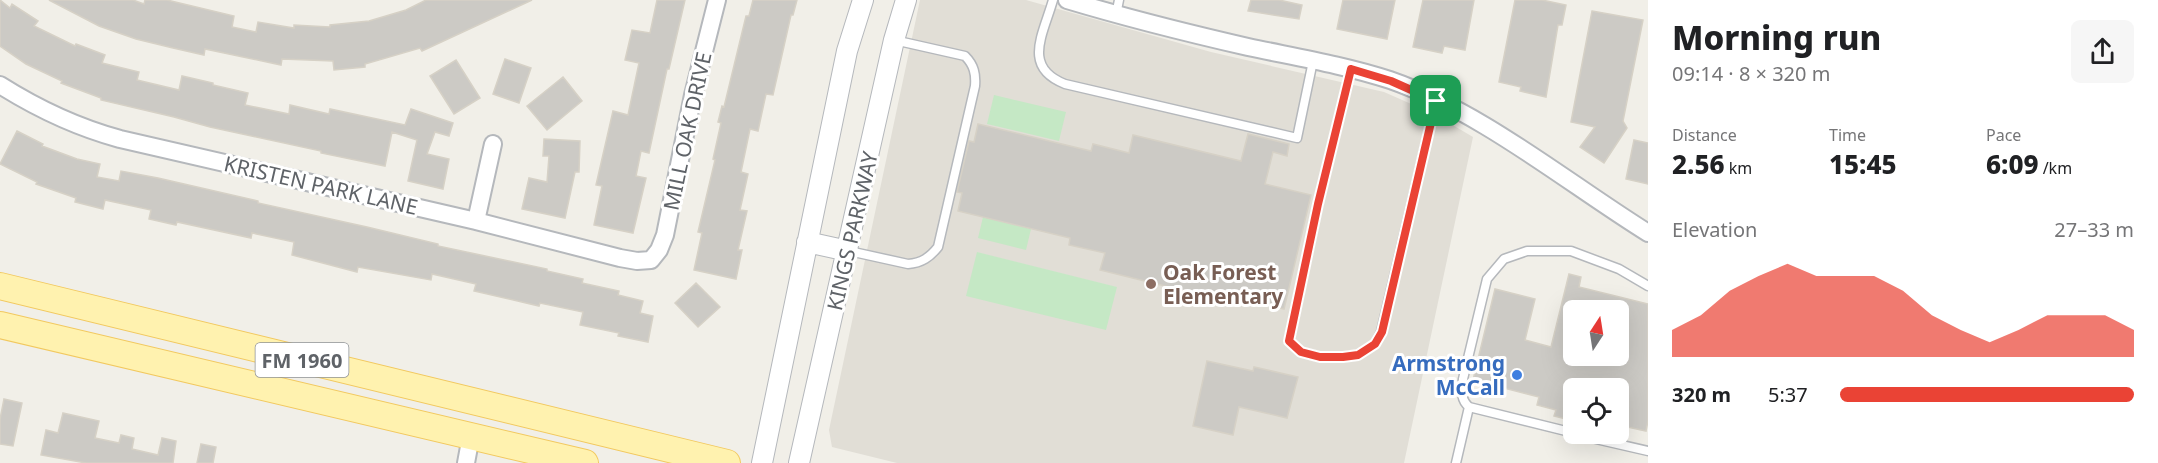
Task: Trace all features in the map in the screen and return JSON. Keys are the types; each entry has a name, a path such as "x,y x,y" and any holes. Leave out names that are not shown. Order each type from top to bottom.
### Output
{"main road":[{"name":"FM 1960","path":"0,286 727,463"},
{"name":"FM 1960","path":"0,325 585,463"}],"street":[{"name":"MILL OAK DRIVE","path":"651,260 659,250 665,235 693,95 717,0"},
{"name":"KINGS PARKWAY","path":"762,463 847,51 863,0"},
{"name":"KINGS PARKWAY","path":"800,463 894,40 906,0"},
{"path":"1067,0 1118,7 1214,39 1351,69 1391,81 1477,122 1648,233"},
{"name":"KRISTEN PARK LANE","path":"0,85 59,119 100,134 476,221 620,258 637,261 651,260"},
{"path":"476,221 492,144"},
{"path":"807,242 848,251"},
{"path":"466,463 471,436"}],"lane":[{"path":"1053,0 1037,54 1043,69 1051,78 1065,84 1297,138 1312,61"},
{"path":"848,251 917,264 925,260 938,246 975,86 974,69 965,56 894,40"},
{"path":"1351,69 1318,204 1289,341 1301,352 1320,357 1358,355 1375,344 1382,332 1436,101"},
{"path":"1563,430 1469,407 1463,402 1461,393 1463,379 1487,279 1504,260 1527,251 1571,251 1619,269 1648,286"},
{"path":"1456,463 1469,407"},
{"path":"1619,444 1648,451"}],"shaded area":[{"name":"Oak Forest Elementary","path":"920,0 1026,0 1211,52 1384,92 1434,114 1473,137 1404,463 897,463 832,447 829,430"}],"green space":[{"path":"994,95 1066,112 1059,141 987,124"},
{"path":"983,217 1031,229 1026,250 978,238"},
{"path":"977,252 1117,287 1106,330 966,296"}],"building":[{"path":"0,0 10,8 12,4 38,21 34,26 75,46 76,44 105,55 102,63 139,72 137,80 179,90 182,76 248,93 245,105 289,114 290,105 329,114 330,109 405,125 411,109 453,123 449,136 435,132 427,154 449,159 443,189 408,181 417,140 392,132 385,166 321,153 321,151 101,100 101,98 61,83 62,81 26,64 0,46"},
{"path":"49,0 133,0 144,4 145,0 167,0 234,16 232,27 256,32 258,22 294,28 294,25 330,27 330,25 369,21 406,10 426,0 532,0 422,51 420,48 365,64 365,67 334,70 333,61 282,59 281,65 205,49 204,55 136,39 99,26"},
{"path":"657,0 685,0 649,153 641,151 636,176 646,178 633,233 594,225 602,186 596,185 613,111 628,115 639,63 625,60 632,30 650,33"},
{"path":"753,0 797,0 793,15 791,15 773,95 766,94 758,131 750,129 741,172 748,174 740,210 747,211 738,250 742,250 736,279 694,270 702,233 698,232 721,123 718,122 722,106 724,107 746,16 749,16"},
{"path":"1251,0 1279,0 1302,5 1299,19 1248,11"},
{"path":"1343,0 1395,0 1387,39 1337,29"},
{"path":"1423,0 1474,0 1465,50 1444,46 1442,53 1413,47"},
{"path":"1515,0 1542,0 1566,5 1562,25 1558,25 1546,97 1520,91 1521,87 1499,82"},
{"path":"1592,11 1643,20 1623,121 1627,128 1604,163 1580,147 1595,127 1571,122"},
{"path":"505,59 531,68 519,103 493,94"},
{"path":"456,60 480,98 454,114 430,76"},
{"path":"563,77 582,101 547,130 527,106"},
{"path":"978,124 1091,151 1093,144 1129,153 1133,135 1241,161 1248,134 1289,144 1287,156 1273,152 1265,184 1311,195 1284,309 1224,294 1222,300 1100,270 1105,253 1069,245 1070,238 958,211 962,193 957,192 969,141 974,142"},
{"path":"17,131 43,144 42,146 77,159 100,164 97,177 119,181 121,171 158,178 438,244 438,246 547,269 547,271 583,279 582,283 619,291 618,295 643,301 640,313 653,316 648,342 580,325 583,312 540,303 539,306 474,291 476,284 432,274 431,280 358,267 357,272 292,255 294,242 252,233 251,238 177,222 176,225 149,219 151,210 105,200 103,209 75,202 76,198 36,184 37,182 0,164"},
{"path":"544,139 580,141 579,172 575,172 565,218 522,209 529,178 547,182 549,156 543,156"},
{"path":"1634,140 1648,143 1648,184 1626,179"},
{"path":"1569,274 1581,277 1579,287 1648,304 1648,421 1646,431 1629,427 1629,378 1563,378 1563,418 1554,416 1556,410 1537,405 1539,397 1473,380 1495,289 1535,299 1525,340 1551,347"},
{"path":"696,283 720,307 698,327 675,303"},
{"path":"1207,361 1253,371 1254,367 1298,377 1287,418 1239,407 1233,435 1193,426"},
{"path":"4,399 22,403 13,446 0,444 0,419"},
{"path":"63,413 99,421 95,438 119,443 121,435 134,438 132,449 158,455 162,438 176,441 173,463 86,463 41,455 46,430 58,433"},
{"path":"201,444 216,447 213,463 197,463"}],"place":[{"name":"Oak Forest Elementary","path":"1151,284"},
{"name":"Armstrong McCall","path":"1517,375"}],"route":[{"path":"1351,69 1391,81 1436,101 1382,332 1375,344 1358,355 1320,357 1301,352 1289,341 1318,204 1351,69"}]}
